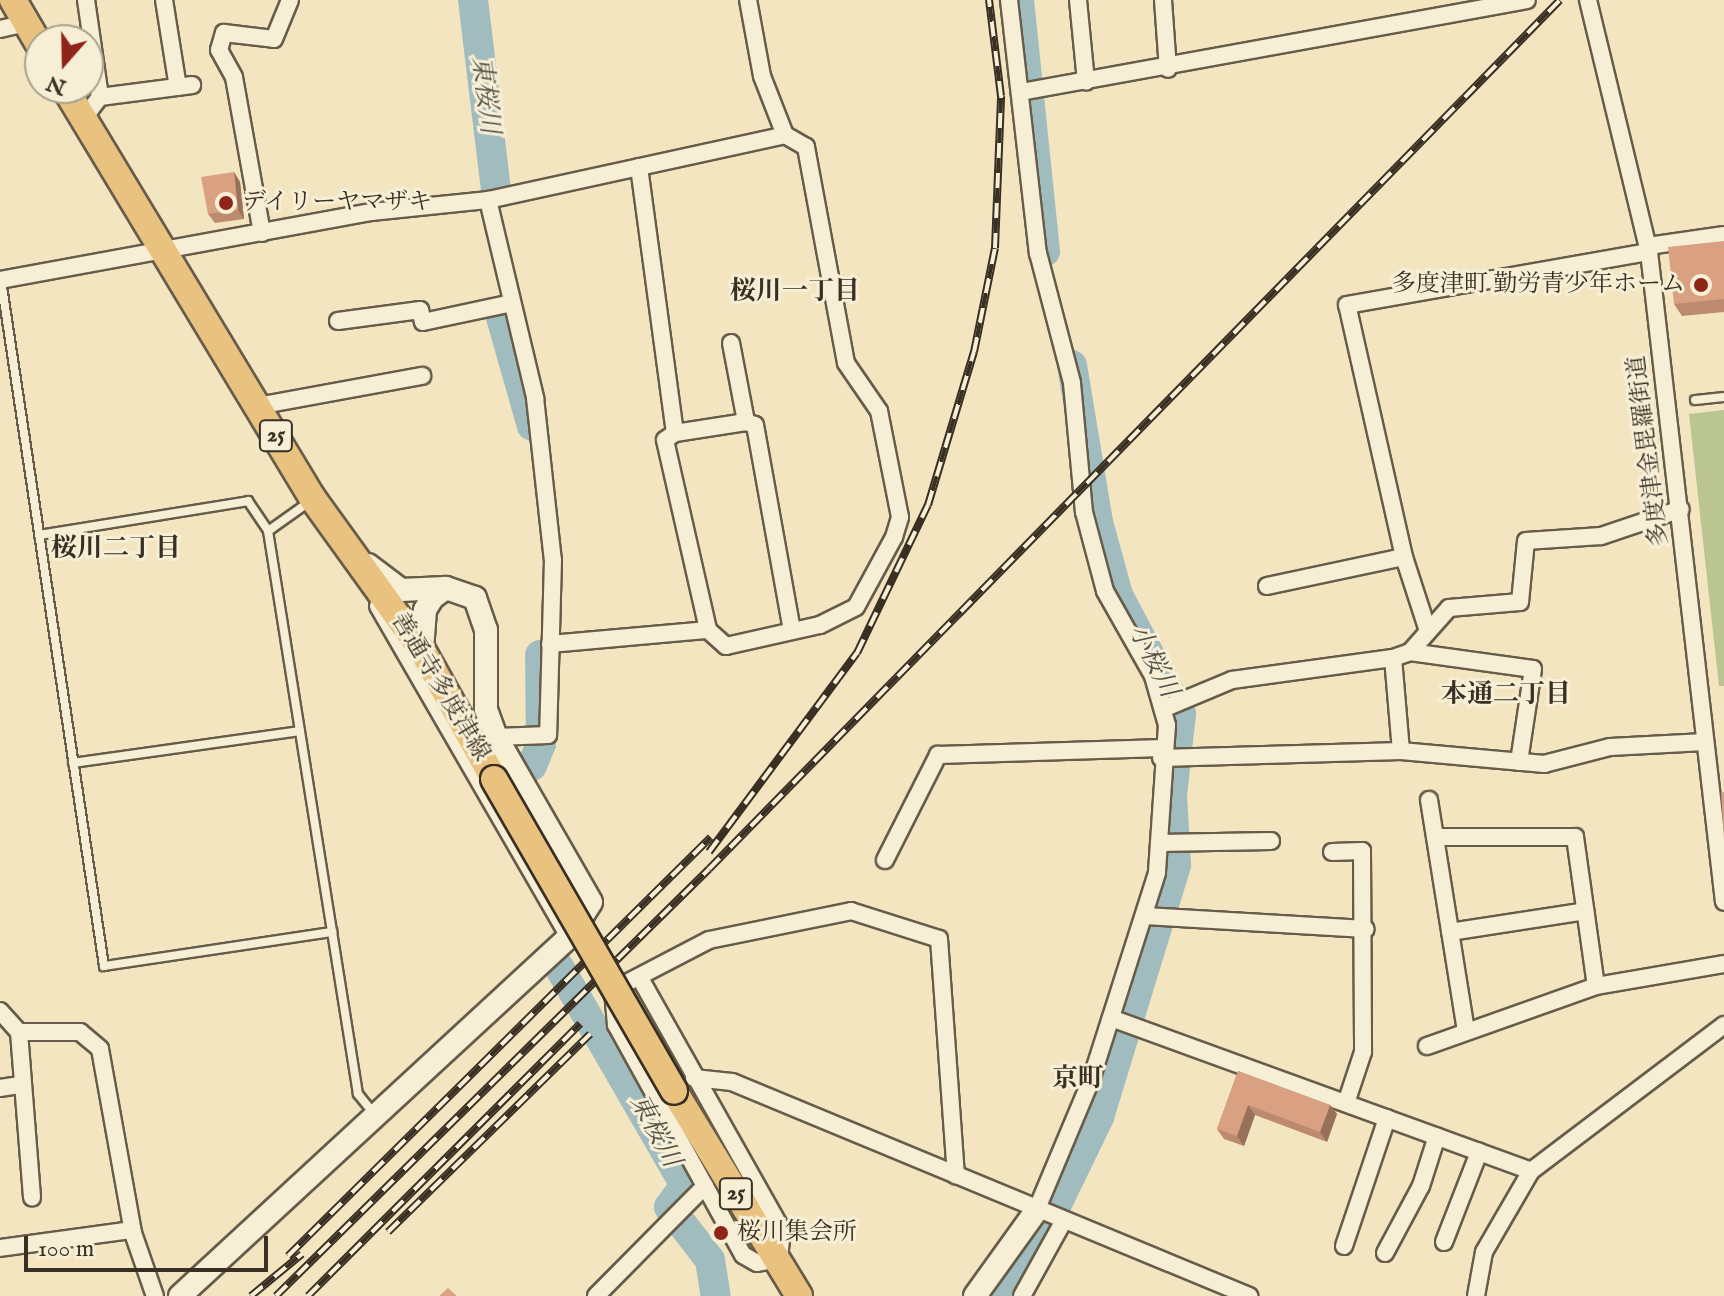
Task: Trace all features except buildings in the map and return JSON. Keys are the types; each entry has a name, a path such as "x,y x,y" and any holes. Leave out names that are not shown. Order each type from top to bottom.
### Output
{"main road":[{"path":"13,0 27,24"},
{"name":"善通寺多度津線","path":"75,104 313,499 422,650 494,779 684,1084 799,1296"}],"street":[{"path":"86,0 89,24"},
{"path":"104,96 185,86 164,0"},
{"path":"262,233 234,77 219,50 224,33 274,39 290,0"},
{"path":"748,0 762,76 785,135 806,147 846,363 879,411 900,517 856,607 792,631 726,646 708,630 665,440 675,433 746,422 755,425 792,631"},
{"path":"975,1296 1040,1213 1121,1021 1154,916 1174,705 1110,602 1084,512 1072,383 1038,253 1031,90 1009,0"},
{"path":"1078,0 1086,82"},
{"path":"1163,0 1168,69"},
{"path":"1031,90 1168,69 1527,0"},
{"name":"多度津金毘羅街道","path":"1588,0 1648,249 1681,509 1724,902"},
{"path":"0,29 24,33"},
{"path":"84,118 95,104"},
{"path":"1,280 262,233 488,200 785,135"},
{"path":"639,167 675,433"},
{"path":"488,200 508,304 535,398 549,496 550,644 540,736 496,737"},
{"path":"1428,631 1404,557 1347,305 1724,235"},
{"path":"338,321 420,310 423,322 508,304"},
{"path":"731,343 746,422"},
{"path":"258,406 422,376"},
{"path":"1410,652 1449,608 1520,602 1526,541 1601,536 1681,509"},
{"path":"180,1296 569,937 591,902 589,892 496,737 486,709 483,610 461,589 401,590 350,548"},
{"path":"350,548 569,937"},
{"path":"1267,586 1404,557"},
{"path":"422,650 425,610 446,588"},
{"path":"550,644 708,630"},
{"path":"1174,705 1232,680 1393,658 1410,652 1533,669 1519,762"},
{"path":"1393,658 1401,751"},
{"path":"885,860 938,755 1170,756 1401,751 1544,764 1610,747 1705,742"},
{"path":"1429,800 1466,1030"},
{"path":"1435,837 1575,837 1596,986"},
{"path":"1163,842 1271,841"},
{"path":"1332,852 1362,851 1366,929 1363,1052 1346,1103"},
{"path":"779,1259 757,1263 743,1255 616,1025 613,990 620,980 641,980 709,940 851,911 939,939 956,1175"},
{"path":"1450,932 1585,911"},
{"path":"1154,916 1366,929"},
{"path":"1427,1046 1596,986 1724,964"},
{"path":"641,980 684,1084 732,1082 956,1175 1211,1289 1249,1296"},
{"path":"0,1011 19,1032 19,1085 32,1197"},
{"path":"1121,1021 1531,1171"},
{"path":"1476,1296 1484,1252 1531,1171 1724,1025"},
{"path":"19,1032 80,1032 100,1049 132,1230 155,1296"},
{"path":"0,1088 19,1085"},
{"path":"1344,1246 1387,1118"},
{"path":"1385,1253 1421,1186 1437,1136"},
{"path":"1444,1242 1479,1152"},
{"path":"596,1296 705,1186"},
{"path":"1022,1296 1063,1222"},
{"path":"0,1248 132,1230"}],"lane":[{"path":"1,280 104,966 332,932"},
{"path":"1695,400 1724,397"},
{"path":"268,531 313,499"},
{"path":"39,535 248,501 268,531 358,1094 375,1115"},
{"path":"73,763 300,731"}],"green space":[{"path":"1724,410 1724,686 1719,686 1689,414"}],"waterway":[{"name":"東桜川","path":"473,0 496,189"},
{"name":"小桜川","path":"1019,0 1045,252"},
{"name":"東桜川","path":"500,314 532,426"},
{"name":"小桜川","path":"1002,1296 1043,1233 1099,1117 1176,865 1172,795 1181,714 1118,595 1098,522 1072,365"},
{"name":"東桜川","path":"532,766 541,744 540,655"},
{"name":"東桜川","path":"559,967 685,1185 669,1207 710,1260 716,1296"}],"railway":[{"path":"709,852 857,653 928,505 974,352 995,248 1001,96 989,0"},
{"path":"276,1296 709,869 1560,0"},
{"path":"288,1256 711,837"},
{"path":"308,1296 580,1024"},
{"path":"388,1232 590,1034"},
{"path":"251,1296 302,1254"}],"place":[{"name":"デイリーヤマザキ","path":"226,203"},
{"name":"多度津町 勤労青少年ホーム","path":"1701,285"},
{"name":"桜川集会所","path":"721,1233"}],"district":[{"name":"桜川一丁目","path":"795,292"},
{"name":"桜川二丁目","path":"116,549"},
{"name":"本通二丁目","path":"1506,695"},
{"name":"京町","path":"1078,1079"}]}
